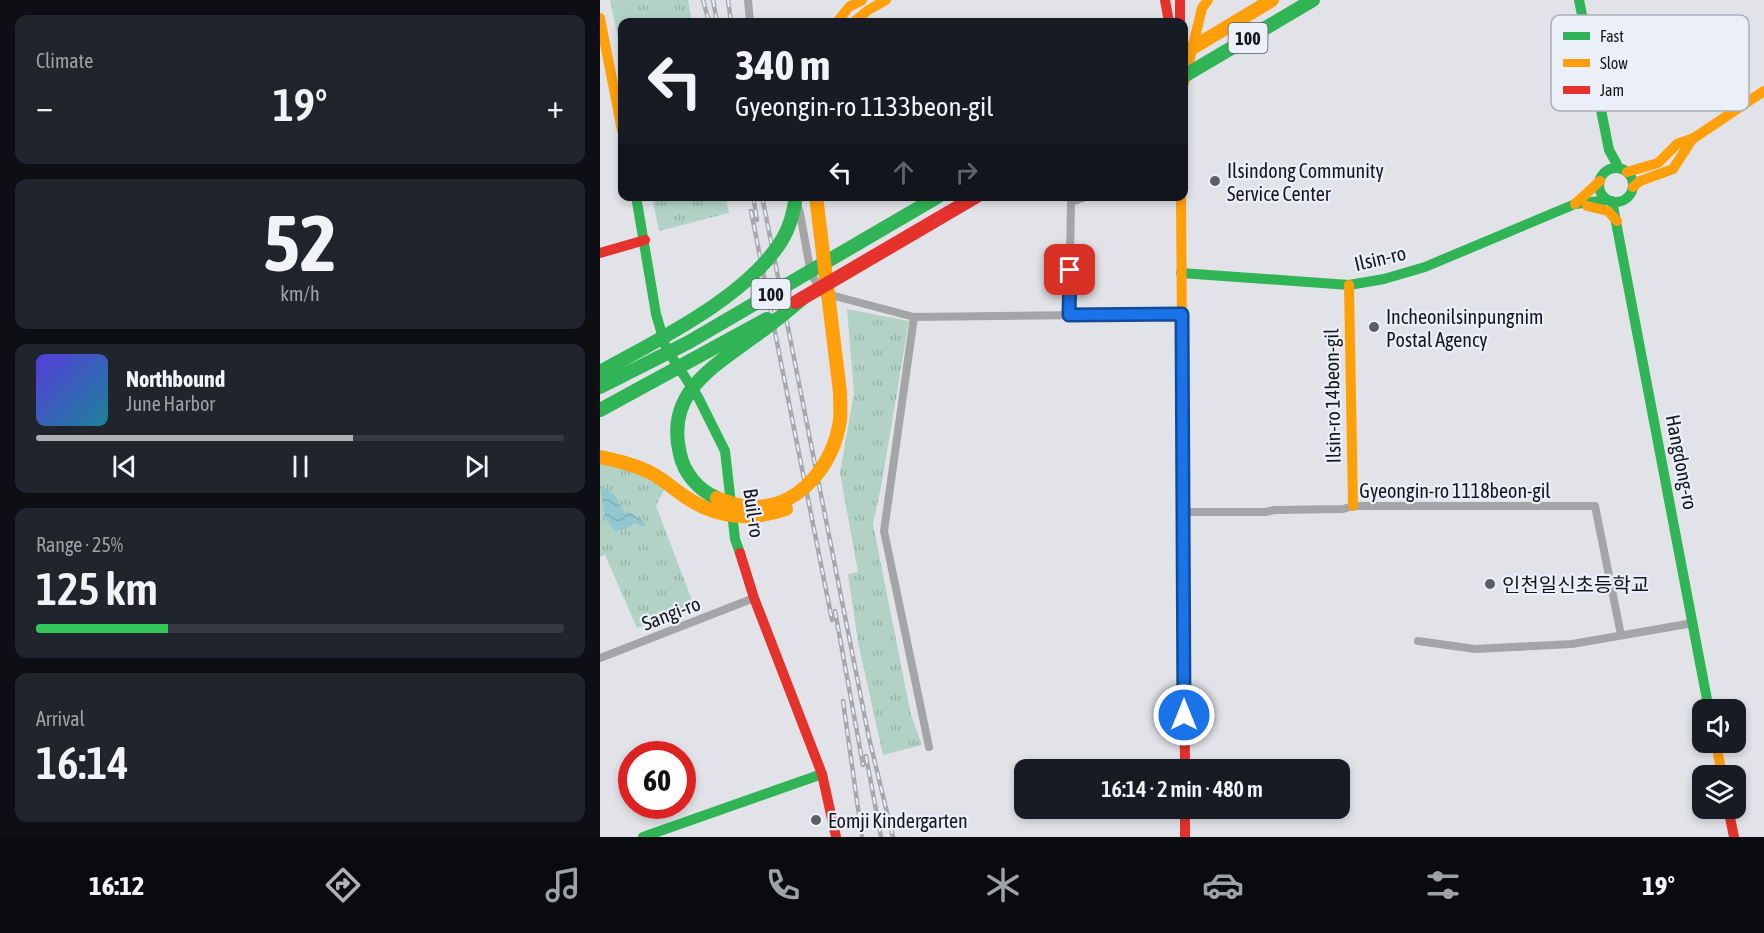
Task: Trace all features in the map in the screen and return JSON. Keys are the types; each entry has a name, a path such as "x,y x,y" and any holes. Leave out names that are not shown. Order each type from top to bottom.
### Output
{"main road":[{"path":"840,18 849,7 862,0"},
{"path":"859,18 886,0"},
{"path":"1165,0 1168,18"},
{"path":"1180,0 1180,18"},
{"path":"1188,66 1202,8 1208,0"},
{"name":"100","path":"1188,51 1272,0"},
{"name":"100","path":"1188,74 1313,0"},
{"path":"1579,0 1582,15"},
{"path":"600,18 618,110"},
{"path":"1749,101 1764,91"},
{"path":"1601,111 1609,150 1633,182 1633,187"},
{"path":"1601,178 1610,170 1623,170 1658,163 1677,144 1694,138 1734,111"},
{"path":"1609,150 1601,178 1601,192 1615,200 1631,192 1640,181 1673,169 1694,138"},
{"name":"Ilsin-ro","path":"1575,204 1601,178"},
{"name":"Ilsin-ro","path":"1181,273 1349,285 1384,279 1425,267 1575,204 1615,200"},
{"name":"Hangdong-ro","path":"1615,200 1617,222 1707,699"},
{"name":"Buil-ro","path":"637,201 656,314 666,348 698,397 725,451 731,487 735,539 754,598 822,774 836,837"},
{"path":"600,372 679,329 748,280 783,238 794,201"},
{"path":"803,298 706,373 689,393 678,416 676,438 681,459 690,479 706,493 724,503 755,508 785,501 812,481 824,465 834,444 840,420 840,392 817,201"},
{"path":"600,457 651,473 705,509 728,516 748,518 769,516 791,507 823,480 834,465 842,444 847,420 848,394 825,201"},
{"name":"100","path":"600,387 689,342 930,201"},
{"name":"100","path":"600,410 803,298 968,201"},
{"path":"1181,201 1185,759"},
{"path":"1575,204 1608,211 1617,222"},
{"path":"600,253 645,240"},
{"name":"Ilsin-ro 14beon-gil","path":"1349,285 1353,506"},
{"path":"643,837 822,774"},
{"path":"1185,819 1185,837"},
{"path":"1730,819 1734,837"}],"street":[{"path":"748,0 750,18"},
{"path":"796,201 811,274 823,293 914,317 1182,314"},
{"path":"1069,315 1071,202 1074,201"},
{"path":"914,317 884,531 929,747"},
{"name":"Gyeongin-ro 1118beon-gil","path":"1183,512 1265,512 1343,509 1353,506 1595,506 1622,635"},
{"name":"Sangi-ro","path":"600,658 754,598"},
{"path":"1418,641 1475,649 1572,644 1692,623"}],"green space":[{"path":"610,0 688,0 691,18 618,18 618,39"},
{"path":"653,201 727,201 729,213 659,231"},
{"path":"847,309 909,321 873,524 911,715 922,745 883,755 858,642 848,574 858,572 840,473 854,393"},
{"path":"600,464 630,469 665,488 656,506 695,608 637,628 605,555 600,557"}],"water":[{"path":"600,486 614,494 625,513 628,511 645,523 644,527 634,523 626,529 616,531 607,521 603,511"}],"railway":[{"path":"703,0 708,18"},
{"path":"713,0 716,18"},
{"path":"728,0 730,18"},
{"path":"754,201 757,220"},
{"path":"763,201 869,738 893,837"},
{"path":"751,211 832,620"},
{"path":"835,611 863,765"},
{"path":"843,701 862,837"},
{"path":"866,756 881,837"}],"traffic: fast":[{"path":"1188,74 1313,0"},
{"path":"1579,0 1582,15"},
{"path":"1601,111 1609,150 1619,168"},
{"path":"1616,168 1628,173 1633,185 1628,197 1616,202 1604,197 1599,185 1604,173 1616,168"},
{"path":"1181,273 1349,285 1384,279 1425,267 1575,204 1608,200"},
{"path":"637,201 656,314 666,348 698,397 725,451 735,539 740,553"},
{"path":"600,372 700,315 747,280 767,261 782,240 791,219 795,201"},
{"path":"600,387 689,342 930,201"},
{"path":"1612,201 1707,699"},
{"path":"717,498 698,486 688,474 682,461 677,433 679,415 685,399 695,385 721,360 772,324 803,298"},
{"path":"600,410 767,319"},
{"path":"643,837 822,774"}],"traffic: slow":[{"path":"840,18 849,7 862,0"},
{"path":"859,18 886,0"},
{"path":"1188,66 1202,8 1208,0"},
{"path":"1188,51 1272,0"},
{"path":"600,18 618,110"},
{"path":"1749,101 1764,91"},
{"path":"1627,172 1658,163 1677,144 1694,138 1734,111"},
{"path":"1633,187 1640,181 1673,169 1693,138"},
{"path":"1575,204 1600,181"},
{"path":"717,498 752,507 774,504 789,498 802,490 814,478 831,451 837,436 840,392 817,201"},
{"path":"1181,201 1183,470"},
{"path":"1587,206 1608,211 1617,221"},
{"path":"1349,285 1353,506"},
{"path":"600,457 647,471 696,503 721,513 733,516 759,516 786,509"},
{"path":"1718,753 1720,765"}],"traffic: jam":[{"path":"1165,0 1168,18"},
{"path":"1180,0 1180,18"},
{"path":"796,302 968,201"},
{"path":"600,253 645,240"},
{"path":"1183,470 1185,759"},
{"path":"740,553 754,598 822,774 836,837"},
{"path":"1185,819 1185,837"},
{"path":"1730,819 1734,837"}],"place":[{"name":"Ilsindong Community Service Center","path":"1215,181"},
{"name":"Incheonilsinpungnim Postal Agency","path":"1374,327"},
{"name":"인천일신초등학교","path":"1490,584"},
{"name":"Eomji Kindergarten","path":"816,820"}],"route":[{"path":"1070,270 1069,315 1182,314 1184,715"}]}
